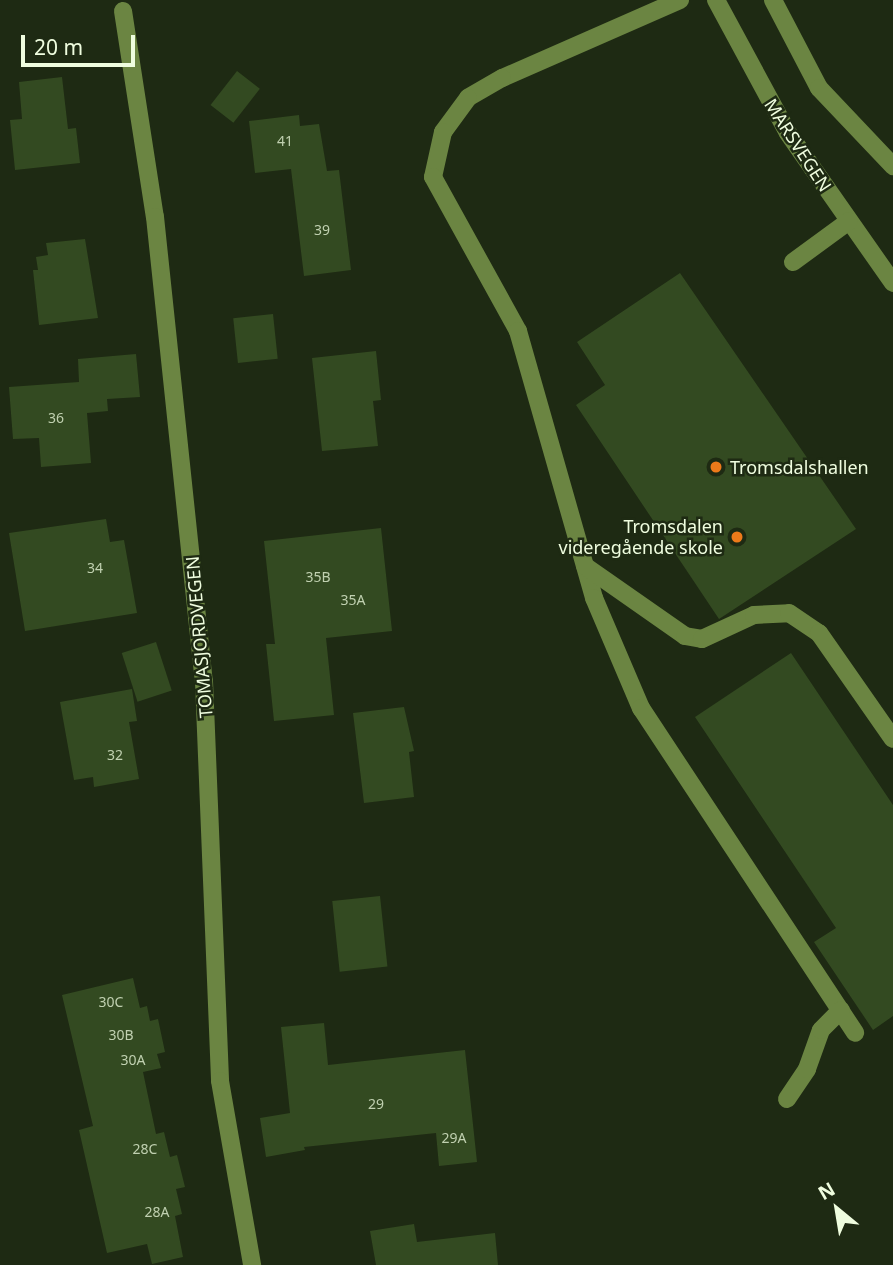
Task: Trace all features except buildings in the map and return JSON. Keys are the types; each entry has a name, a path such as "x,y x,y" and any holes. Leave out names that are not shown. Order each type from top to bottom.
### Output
{"street":[{"path":"680,0 474,94 449,119 432,171 447,210 518,331 601,619 641,708 855,1032"},
{"name":"MARSVEGEN","path":"716,0 788,133 893,283"},
{"path":"773,0 820,88 893,166"},
{"name":"TOMASJORDVEGEN","path":"123,11 155,217 204,681 220,1081 252,1265"},
{"path":"793,262 849,221"},
{"path":"585,566 685,636 702,639 754,615 789,613 819,633 893,739"},
{"path":"787,1099 807,1069 821,1030 841,1010"}],"place":[{"name":"Tromsdalshallen","path":"716,467"},
{"name":"Tromsdalen videregående skole","path":"737,537"}]}
